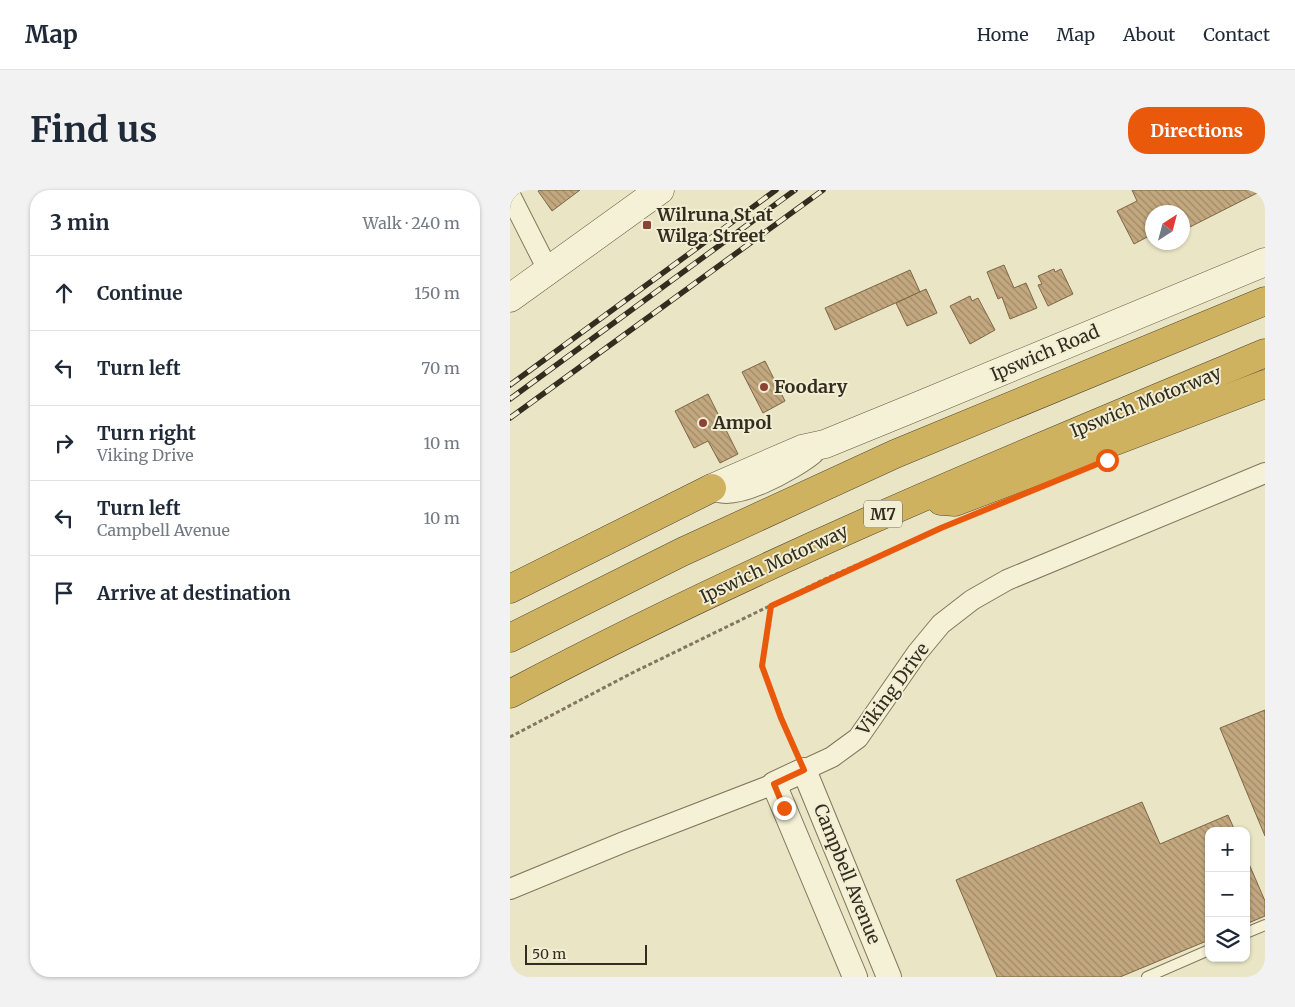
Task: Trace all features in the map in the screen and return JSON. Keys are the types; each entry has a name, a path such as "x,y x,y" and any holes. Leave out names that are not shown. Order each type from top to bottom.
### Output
{"highway":[{"path":"510,638 682,552 895,454 1265,301"},
{"name":"Ipswich Motorway","path":"510,694 660,618 806,548 1265,353"},
{"path":"918,499 954,502 1265,384"},
{"path":"510,589 712,488"}],"main road":[{"path":"510,298 660,190"},
{"name":"Ipswich Road","path":"712,488 802,449 824,444 1265,262"}],"street":[{"path":"510,195 548,270"},
{"name":"Viking Drive","path":"510,889 624,842 774,784 832,757 858,738 941,624 972,600 1007,580 1265,472"},
{"name":"Campbell Avenue","path":"804,770 889,977"},
{"name":"Campbell Avenue","path":"774,784 855,977"}],"lane":[{"path":"1250,931 1265,925"},
{"path":"1147,977 1205,952"}],"path":[{"path":"510,738 632,673 771,606 959,520"},
{"path":"771,606 762,666 781,718 804,770"}],"building":[{"path":"580,190 552,211 538,191"},
{"path":"1132,190 1263,190 1190,227 1190,205 1145,205 1145,238 1134,244 1117,211 1137,201"},
{"path":"1004,265 1014,288 1026,283 1037,308 1010,319 1002,297 998,299 987,272"},
{"path":"1054,269 1055,272 1061,269 1073,294 1048,306 1038,285 1042,284 1038,276"},
{"path":"910,270 920,292 835,330 825,308"},
{"path":"926,289 937,313 907,326 896,303"},
{"path":"970,296 972,301 978,298 995,330 970,344 950,306"},
{"name":"Foodary","path":"765,361 785,401 763,413 742,372"},
{"path":"708,394 738,454 720,463 708,441 694,448 675,411"},
{"path":"1265,710 1265,836 1220,728"},
{"path":"1142,802 1160,844 1228,815 1233,827 1205,827 1205,942 1120,977 997,977 956,880"},
{"path":"1250,866 1265,901 1265,916 1250,922"}],"railway":[{"path":"510,385 776,190"},
{"path":"510,399 795,190"},
{"path":"510,418 823,190"}],"place":[{"name":"Wilruna St at Wilga Street","path":"647,225"},
{"name":"Foodary","path":"764,387"},
{"name":"Ampol","path":"703,423"}],"route":[{"path":"784,808 774,784 804,770 781,718 762,666 771,606 827,578 941,528 1107,460"}]}
